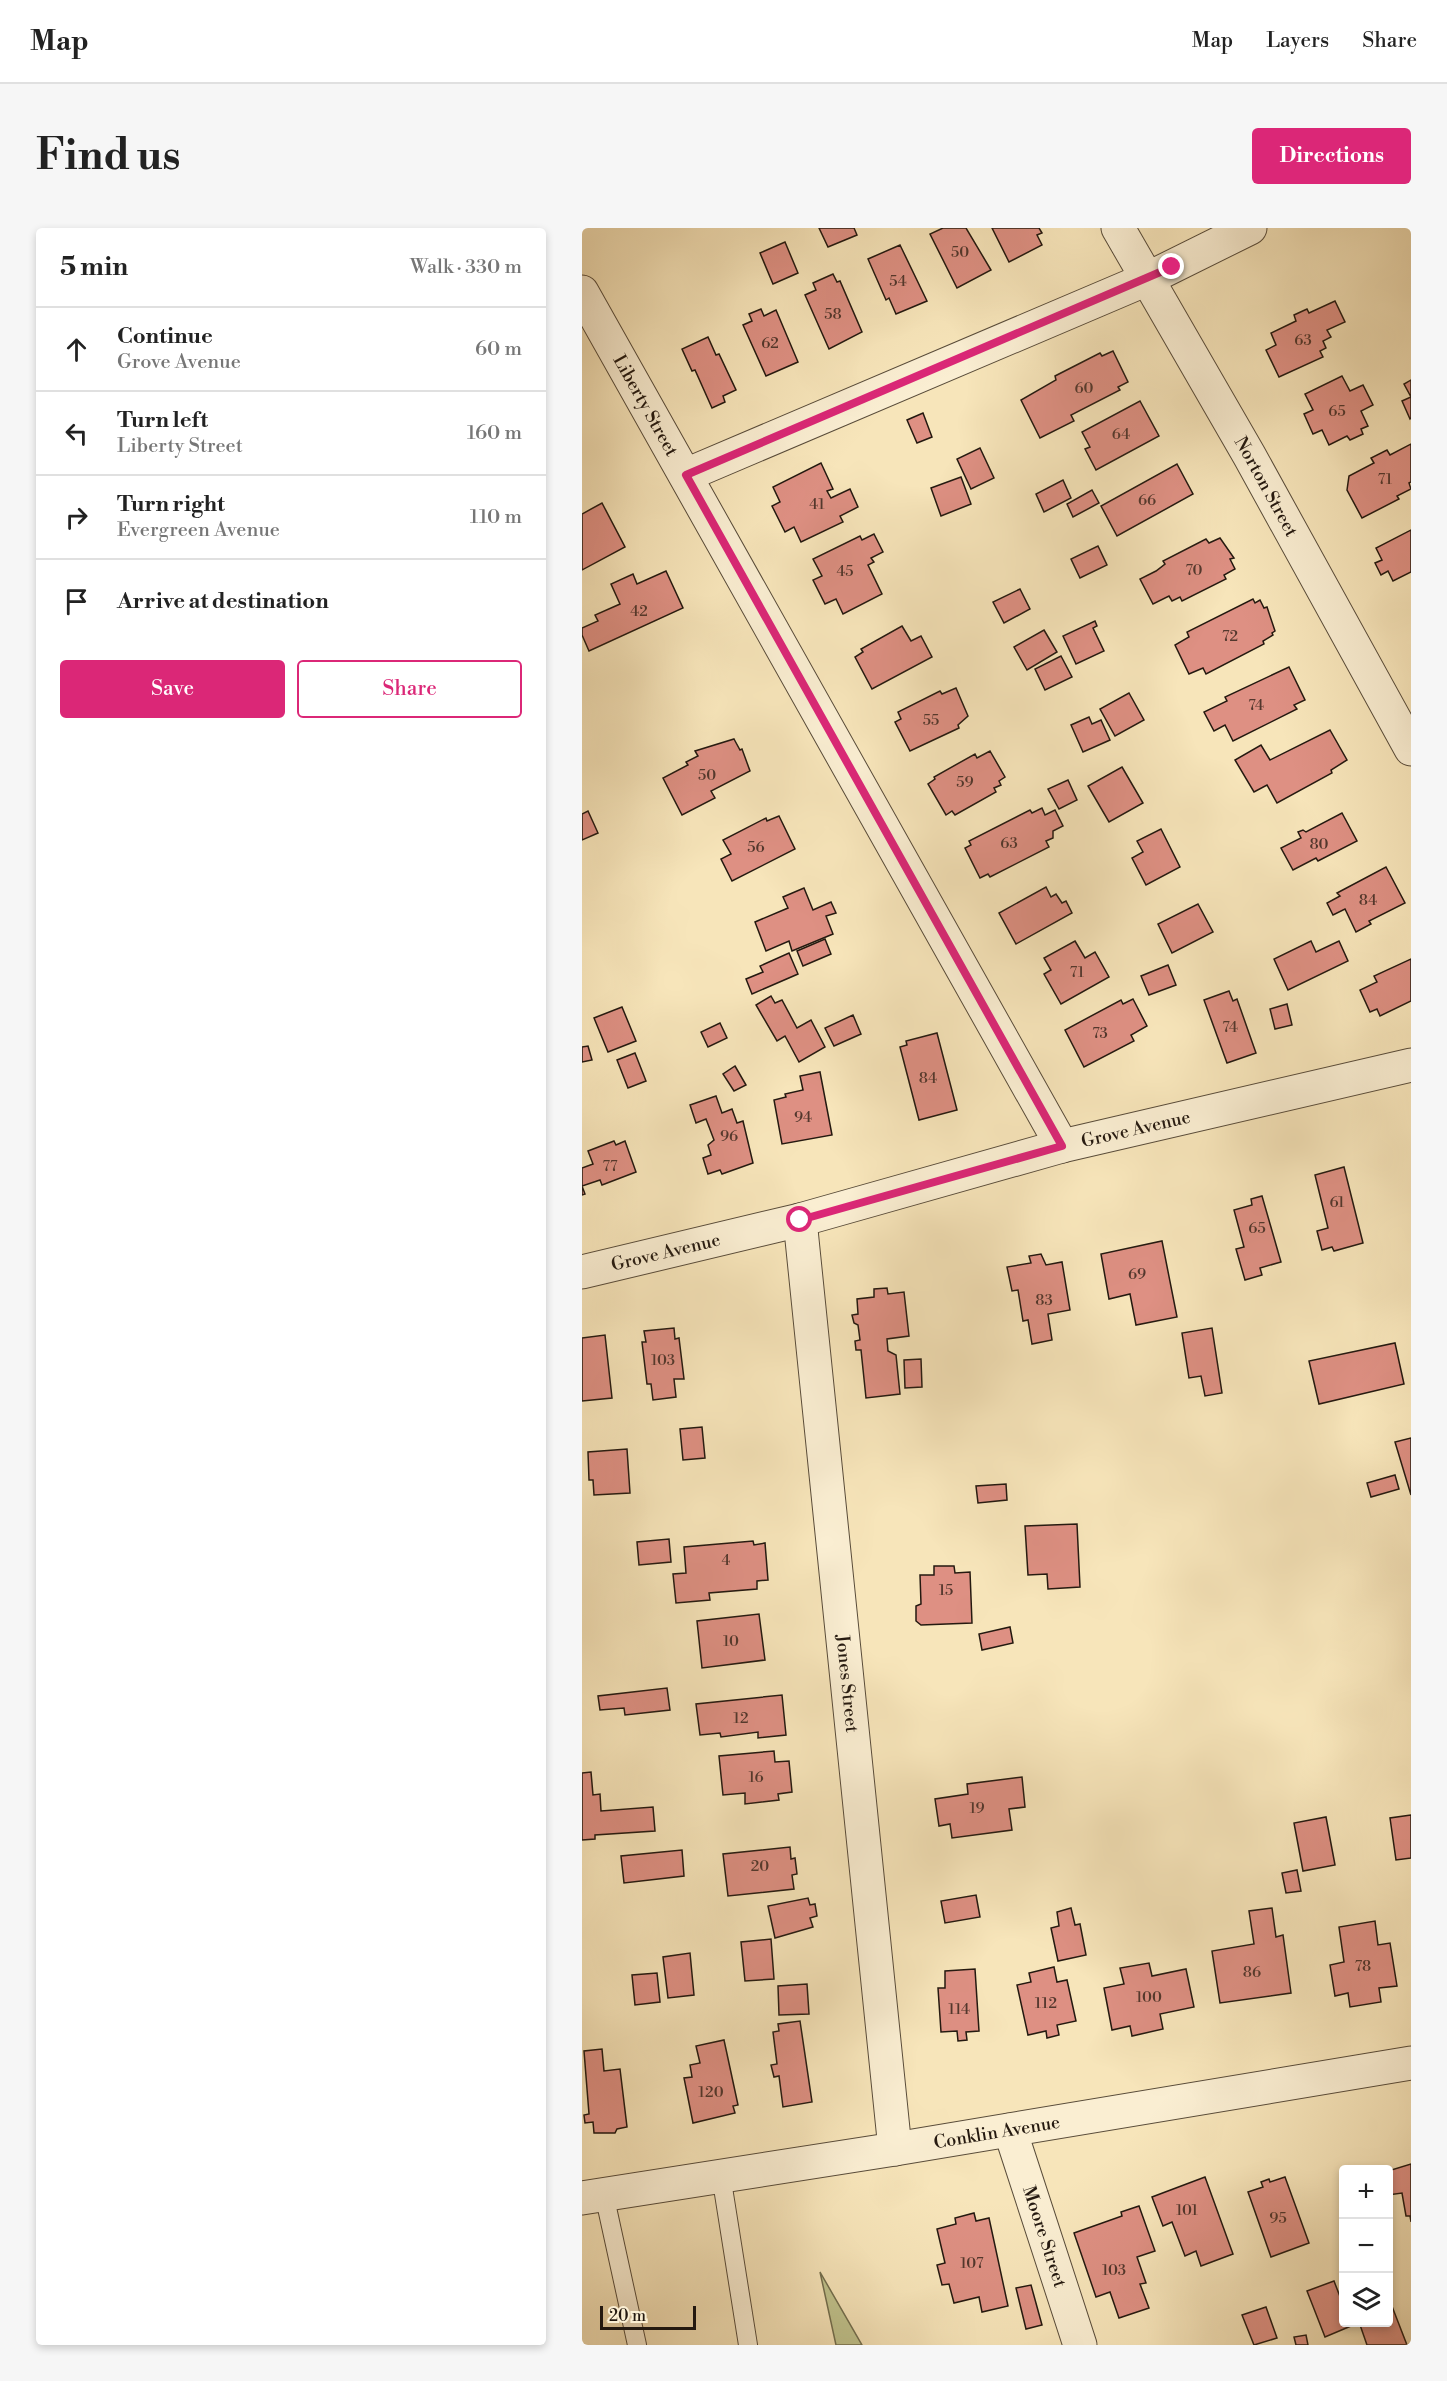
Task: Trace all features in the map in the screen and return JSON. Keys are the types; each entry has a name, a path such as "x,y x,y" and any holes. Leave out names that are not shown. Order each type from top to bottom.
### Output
{"street":[{"name":"Norton Street","path":"1118,228 1249,455 1411,749"},
{"path":"686,475 1147,279 1250,228"},
{"name":"Liberty Street","path":"582,292 1062,1146"},
{"name":"Grove Avenue","path":"582,1272 800,1220 1062,1146 1411,1065"},
{"name":"Jones Street","path":"800,1220 895,2149"},
{"name":"Conklin Avenue","path":"593,2196 895,2149 1411,2063"},
{"name":"Moore Street","path":"1010,2130 1080,2345"}],"lane":[{"path":"721,2175 748,2345"},
{"path":"593,2196 637,2345"}],"green space":[{"path":"820,2272 862,2345 836,2345"}],"building":[{"path":"819,228 854,228 857,235 828,247"},
{"path":"943,228 966,228 991,270 957,288 930,234"},
{"path":"992,228 1039,228 1042,233 1037,235 1042,245 1009,262"},
{"path":"785,242 798,273 773,284 760,253"},
{"path":"900,245 927,301 896,314 889,298 886,300 868,259"},
{"path":"833,274 837,282 840,281 862,332 829,349 805,295 816,290 813,283"},
{"path":"1335,301 1345,322 1327,330 1331,337 1323,341 1326,348 1320,351 1323,357 1279,377 1266,350 1276,345 1271,333 1296,321 1294,315 1307,309 1309,313"},
{"path":"761,309 764,316 776,310 798,362 766,376 743,325 752,321 749,314"},
{"path":"708,337 736,390 723,396 725,402 712,408 695,370 692,371 682,349"},
{"path":"1113,351 1128,382 1118,387 1120,390 1071,415 1074,421 1040,438 1021,400 1056,380 1055,376 1100,353 1102,356"},
{"path":"1342,376 1350,391 1363,385 1373,405 1361,411 1368,426 1361,429 1363,434 1350,440 1347,436 1329,445 1322,430 1313,434 1304,414 1313,410 1305,394"},
{"path":"1411,380 1411,397 1404,384"},
{"path":"1411,397 1411,418 1410,419 1402,401"},
{"path":"1140,401 1159,436 1096,470 1085,449 1090,447 1082,432"},
{"path":"923,413 932,437 917,443 907,420"},
{"path":"1411,444 1411,482 1409,483 1411,489 1397,496 1399,499 1362,518 1347,490 1349,476 1374,463 1371,458 1387,450 1390,455"},
{"path":"980,448 994,478 971,489 957,459"},
{"path":"821,463 833,489 827,491 831,498 850,489 858,507 840,516 843,522 801,542 794,527 785,532 772,506 780,502 773,487"},
{"path":"1177,464 1193,494 1117,536 1101,506"},
{"path":"961,477 971,504 941,516 931,488"},
{"path":"1063,480 1071,498 1044,512 1036,494"},
{"path":"1092,490 1099,503 1073,517 1067,504"},
{"path":"602,503 625,547 582,570 582,514"},
{"path":"1411,530 1411,572 1393,581 1388,571 1381,575 1375,563 1382,560 1376,548"},
{"path":"874,534 883,552 871,558 874,562 868,565 882,594 843,614 836,599 825,604 813,580 822,576 813,559 860,536 862,540"},
{"path":"1220,538 1234,558 1230,559 1235,569 1224,575 1226,579 1182,601 1180,597 1172,601 1169,596 1153,604 1140,579 1165,564 1163,561 1206,539 1209,543"},
{"path":"1098,546 1107,565 1080,578 1071,559"},
{"path":"666,571 683,608 589,651 582,635 582,628 598,621 595,615 620,604 611,584 633,574 637,584"},
{"path":"1020,589 1030,609 1004,623 993,602"},
{"path":"1253,599 1255,603 1260,600 1264,608 1267,607 1275,631 1273,635 1263,641 1264,644 1206,674 1203,668 1189,674 1175,645 1189,637 1187,632"},
{"path":"1095,621 1097,626 1093,628 1104,651 1076,664 1063,636"},
{"path":"902,626 911,641 921,636 932,657 872,689 855,657 863,652 861,649"},
{"path":"1044,630 1057,652 1027,670 1014,647"},
{"path":"1061,656 1072,677 1045,690 1035,669"},
{"path":"1289,667 1305,700 1294,705 1297,709 1233,741 1225,725 1214,731 1204,712 1227,701 1225,697"},
{"path":"956,688 968,716 958,725 959,728 910,751 895,722 901,719 898,712 940,691 942,694"},
{"path":"1129,693 1144,720 1115,736 1100,709"},
{"path":"1089,717 1092,724 1101,720 1110,740 1083,752 1071,725"},
{"path":"1330,730 1347,760 1331,770 1332,773 1277,803 1267,785 1254,792 1235,760 1261,745 1270,760"},
{"path":"734,739 740,750 742,749 750,771 711,791 715,798 682,815 663,778 688,765 686,762 698,756 695,751"},
{"path":"990,751 1005,777 999,781 1001,785 994,788 996,792 955,815 952,811 946,815 928,784 935,779 934,777 975,754 977,758"},
{"path":"1122,767 1143,803 1109,822 1088,786"},
{"path":"1068,780 1077,800 1059,809 1048,789"},
{"path":"1042,808 1045,815 1055,810 1063,826 1053,831 1053,838 1046,841 1049,847 990,877 988,874 980,878 965,848 971,845 969,841 1030,810 1032,813"},
{"path":"588,811 598,833 582,840 582,814"},
{"path":"1342,813 1357,841 1318,861 1316,858 1293,870 1281,848 1301,838 1298,832 1303,830 1306,832"},
{"path":"779,816 795,849 732,881 721,859 731,854 723,840 766,818 767,821"},
{"path":"1161,829 1180,867 1146,885 1132,858 1143,852 1137,841"},
{"path":"1386,867 1405,903 1369,921 1371,924 1356,932 1345,909 1333,915 1327,903 1340,896 1337,893"},
{"path":"1046,887 1051,897 1056,894 1062,903 1066,901 1072,913 1016,944 999,913"},
{"path":"804,888 813,910 831,902 836,913 826,916 833,934 792,951 789,941 766,951 755,922 788,908 783,897"},
{"path":"1198,904 1213,932 1172,953 1158,924"},
{"path":"825,939 831,954 803,966 797,951"},
{"path":"1075,941 1085,958 1095,952 1109,977 1061,1004 1044,974 1051,970 1044,958"},
{"path":"1311,941 1316,952 1339,941 1348,961 1288,990 1274,959"},
{"path":"789,953 798,974 752,994 746,979 763,972 760,966"},
{"path":"1411,959 1411,1001 1380,1016 1377,1009 1370,1012 1360,990 1377,982 1374,976"},
{"path":"1168,965 1176,985 1149,995 1141,976"},
{"path":"1229,991 1233,1001 1237,999 1256,1053 1227,1063 1204,1000"},
{"path":"771,996 775,1003 782,1000 797,1028 811,1020 825,1047 799,1062 785,1036 777,1041 756,1005"},
{"path":"1133,999 1147,1026 1131,1035 1134,1041 1084,1067 1065,1030 1121,1000 1123,1004"},
{"path":"1287,1004 1292,1025 1275,1029 1270,1009"},
{"path":"622,1007 636,1041 608,1052 594,1018"},
{"path":"853,1015 861,1034 834,1046 825,1028"},
{"path":"720,1023 727,1038 708,1047 701,1032"},
{"path":"937,1033 957,1110 919,1120 900,1047 907,1045 906,1041"},
{"path":"588,1046 592,1060 582,1062 582,1047"},
{"path":"635,1053 646,1081 628,1088 617,1060"},
{"path":"735,1066 746,1085 734,1091 723,1074"},
{"path":"820,1072 832,1135 782,1144 774,1100 786,1097 785,1094 803,1090 800,1076"},
{"path":"716,1096 722,1113 732,1109 737,1123 743,1121 753,1163 722,1174 720,1170 708,1174 703,1158 711,1155 708,1145 714,1140 706,1119 696,1123 690,1105"},
{"path":"614,1141 616,1145 625,1141 636,1172 602,1185 600,1180 582,1186 582,1168 593,1164 588,1151"},
{"path":"1344,1167 1363,1243 1334,1251 1332,1247 1322,1250 1317,1231 1328,1228 1315,1175"},
{"path":"1262,1196 1281,1262 1260,1268 1262,1275 1245,1280 1236,1249 1244,1247 1234,1210 1252,1205 1251,1199"},
{"path":"1162,1241 1177,1317 1136,1325 1130,1294 1109,1299 1101,1254"},
{"path":"1041,1254 1046,1265 1062,1262 1070,1310 1048,1314 1052,1340 1032,1344 1028,1320 1023,1321 1018,1290 1012,1291 1007,1267 1031,1263 1029,1256"},
{"path":"887,1288 888,1294 904,1292 909,1336 887,1339 888,1351 896,1355 900,1394 866,1398 861,1350 856,1350 855,1341 860,1340 858,1325 854,1323 852,1315 858,1314 857,1299 874,1297 874,1289"},
{"path":"674,1328 675,1339 679,1338 684,1379 674,1379 676,1397 653,1400 651,1384 647,1384 642,1342 646,1342 644,1331"},
{"path":"1212,1328 1222,1393 1205,1396 1201,1376 1189,1378 1182,1333"},
{"path":"605,1335 612,1398 582,1401 582,1338"},
{"path":"1395,1343 1404,1384 1319,1404 1309,1361"},
{"path":"921,1359 922,1387 905,1388 904,1360"},
{"path":"702,1427 705,1458 683,1460 680,1429"},
{"path":"1411,1438 1411,1495 1395,1442"},
{"path":"627,1449 630,1493 594,1495 593,1480 589,1480 588,1452"},
{"path":"1395,1475 1399,1489 1371,1497 1367,1483"},
{"path":"1006,1484 1007,1500 978,1503 976,1486"},
{"path":"1077,1524 1080,1587 1048,1589 1047,1574 1028,1575 1025,1526"},
{"path":"669,1539 671,1562 639,1565 637,1542"},
{"path":"753,1541 754,1545 765,1543 768,1580 757,1581 757,1589 709,1593 710,1600 676,1603 673,1574 686,1573 684,1547"},
{"path":"934,1566 954,1566 955,1573 970,1572 972,1623 921,1625 916,1621 916,1606 921,1604 920,1575 934,1575"},
{"path":"759,1614 765,1660 702,1668 697,1621"},
{"path":"1010,1627 1013,1643 982,1650 979,1634"},
{"path":"667,1688 670,1710 625,1715 624,1708 600,1710 598,1696"},
{"path":"782,1695 786,1735 758,1738 758,1732 721,1737 720,1733 700,1735 696,1704"},
{"path":"774,1751 775,1762 789,1761 792,1792 778,1794 779,1800 745,1804 745,1793 723,1795 719,1756"},
{"path":"591,1772 593,1795 600,1794 601,1811 653,1807 655,1831 595,1835 595,1839 582,1840 582,1773"},
{"path":"1022,1777 1025,1807 1009,1809 1012,1830 952,1838 950,1824 939,1826 935,1799 968,1794 967,1784"},
{"path":"1411,1815 1411,1858 1396,1860 1390,1818"},
{"path":"1326,1817 1335,1865 1303,1871 1294,1823"},
{"path":"790,1847 791,1859 795,1858 797,1874 792,1875 794,1889 728,1896 723,1854"},
{"path":"682,1850 684,1876 624,1883 621,1856"},
{"path":"1297,1870 1301,1891 1286,1893 1282,1873"},
{"path":"976,1895 980,1917 945,1923 941,1901"},
{"path":"808,1898 810,1905 815,1904 817,1916 810,1918 813,1927 775,1938 768,1906"},
{"path":"1071,1908 1075,1925 1080,1924 1086,1955 1058,1961 1051,1928 1059,1926 1057,1912"},
{"path":"1272,1908 1276,1937 1283,1935 1291,1993 1220,2003 1212,1951 1254,1944 1249,1911"},
{"path":"1375,1921 1378,1945 1390,1943 1397,1986 1379,1988 1381,2002 1350,2007 1348,1993 1335,1996 1330,1965 1344,1962 1339,1927"},
{"path":"771,1939 774,1979 745,1981 741,1942"},
{"path":"690,1953 694,1995 668,1998 663,1957"},
{"path":"1149,1963 1152,1976 1186,1969 1194,2007 1160,2014 1163,2029 1132,2036 1130,2026 1112,2030 1104,1988 1124,1984 1120,1968"},
{"path":"1054,1967 1057,1982 1067,1980 1076,2021 1057,2025 1059,2035 1047,2038 1046,2031 1028,2035 1017,1985 1031,1982 1029,1973"},
{"path":"975,1969 979,2031 966,2032 967,2040 958,2041 957,2031 941,2032 938,1988 945,1988 945,1971"},
{"path":"657,1973 660,2002 635,2005 632,1975"},
{"path":"807,1984 809,2014 779,2015 778,1986"},
{"path":"800,2021 812,2102 783,2107 779,2076 774,2077 771,2065 777,2064 773,2032 779,2031 778,2024"},
{"path":"724,2040 738,2105 733,2106 735,2113 693,2123 684,2078 692,2077 690,2065 700,2063 696,2046"},
{"path":"602,2049 604,2071 620,2069 627,2127 617,2129 615,2133 594,2133 593,2122 585,2123 584,2115 589,2114 584,2051"},
{"path":"1411,2164 1411,2222 1410,2216 1406,2216 1402,2193 1393,2194 1393,2169"},
{"path":"1205,2177 1233,2254 1201,2266 1196,2251 1185,2256 1172,2222 1163,2226 1152,2197"},
{"path":"1285,2177 1309,2243 1271,2257 1248,2192 1263,2187 1261,2182 1269,2179 1270,2182"},
{"path":"1139,2206 1155,2251 1137,2257 1146,2283 1140,2284 1149,2308 1119,2318 1110,2292 1096,2297 1074,2233 1122,2216 1121,2212"},
{"path":"974,2213 976,2221 989,2218 1008,2306 982,2312 979,2297 954,2303 949,2284 942,2285 937,2265 945,2263 937,2229 956,2224 955,2218"},
{"path":"1334,2281 1339,2294 1339,2327 1349,2327 1325,2337 1307,2291"},
{"path":"1031,2285 1042,2325 1026,2329 1016,2288"},
{"path":"1266,2307 1277,2338 1254,2345 1242,2315"},
{"path":"1393,2309 1407,2345 1367,2345 1361,2327 1393,2327"},
{"path":"1306,2335 1308,2345 1296,2345 1294,2337"}],"route":[{"path":"800,1220 1062,1146 686,475 1172,267"}]}
